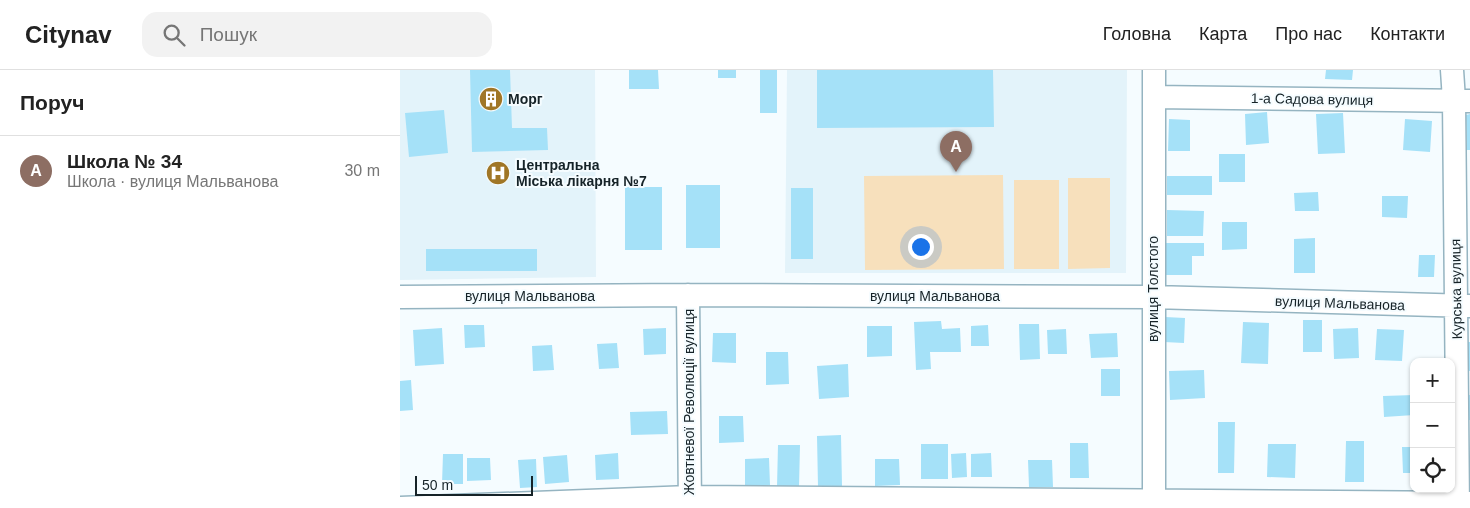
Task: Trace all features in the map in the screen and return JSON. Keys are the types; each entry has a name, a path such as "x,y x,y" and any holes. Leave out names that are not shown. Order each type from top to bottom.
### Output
{"street":[{"name":"вулиця Толстого","path":"1154,70 1154,504"},
{"name":"Курська вулиця","path":"1452,70 1462,101 1462,505"},
{"name":"1-а Садова вулиця","path":"1154,97 1462,101"},
{"name":"вулиця Мальванова","path":"400,297 688,295 1153,297 1463,306"},
{"name":"Жовтневої Революції вулиця","path":"688,295 690,502"},
{"path":"400,508 690,502 1462,505"}],"shaded area":[{"name":"Центральна Міська лікарня №7","path":"400,70 595,70 596,277 400,280"},
{"path":"787,70 1127,70 1126,273 785,273"},
{"path":"1003,175 1004,269 865,270 864,176"},
{"path":"1068,178 1110,178 1110,268 1068,269"},
{"path":"1014,180 1059,180 1059,269 1014,269"}],"building":[{"name":"Морг","path":"470,70 510,70 512,128 547,128 548,150 472,152"},
{"path":"629,70 658,70 659,89 629,89"},
{"path":"718,70 736,70 736,78 718,78"},
{"path":"760,70 777,70 777,113 760,113"},
{"path":"817,70 993,70 994,127 817,128"},
{"path":"1326,70 1353,70 1352,80 1325,79"},
{"path":"444,110 448,153 409,157 405,113"},
{"path":"1267,112 1269,143 1246,145 1245,114"},
{"path":"1343,113 1345,153 1318,154 1316,114"},
{"path":"1470,114 1470,150 1467,150 1466,115"},
{"path":"1169,119 1190,120 1190,151 1168,151"},
{"path":"1405,119 1432,121 1430,152 1403,150"},
{"path":"1219,154 1245,154 1245,182 1219,182"},
{"path":"1167,176 1212,176 1212,195 1167,195"},
{"path":"686,185 720,185 720,248 686,248"},
{"path":"625,187 662,187 662,250 625,250"},
{"path":"791,188 813,188 813,259 791,259"},
{"path":"1318,192 1319,211 1295,211 1294,193"},
{"path":"1382,196 1408,196 1407,218 1382,217"},
{"path":"1167,210 1204,211 1203,236 1167,236"},
{"path":"1222,222 1247,222 1247,249 1222,250"},
{"path":"1315,238 1315,273 1294,273 1294,239"},
{"path":"1162,243 1204,243 1204,256 1192,256 1192,275 1162,275"},
{"path":"426,249 537,249 537,271 426,271"},
{"path":"1419,255 1435,255 1434,277 1418,277"},
{"path":"1165,317 1185,318 1184,343 1164,342"},
{"path":"1303,320 1322,320 1322,352 1303,352"},
{"path":"941,321 942,329 960,328 961,352 930,352 931,369 916,370 914,322"},
{"path":"1243,322 1269,323 1268,364 1241,363"},
{"path":"1019,324 1039,324 1040,359 1020,360"},
{"path":"464,325 484,325 485,347 465,348"},
{"path":"988,325 989,346 971,346 971,326"},
{"path":"867,326 892,326 892,356 867,357"},
{"path":"442,328 444,364 415,366 413,330"},
{"path":"666,328 666,354 644,355 643,329"},
{"path":"1358,328 1359,358 1334,359 1333,329"},
{"path":"1066,329 1067,354 1048,354 1047,330"},
{"path":"1377,329 1404,330 1402,361 1375,360"},
{"path":"713,333 736,333 736,363 712,362"},
{"path":"1117,333 1118,357 1091,358 1089,334"},
{"path":"1468,342 1470,342 1470,371 1467,371"},
{"path":"617,343 619,368 599,369 597,344"},
{"path":"552,345 554,370 533,371 532,346"},
{"path":"766,352 788,352 789,384 766,385"},
{"path":"848,364 849,397 819,399 817,366"},
{"path":"1101,369 1120,369 1120,396 1101,396"},
{"path":"1204,370 1205,398 1170,400 1169,371"},
{"path":"411,380 413,410 400,411 400,381"},
{"path":"1410,395 1410,415 1384,417 1383,396"},
{"path":"1467,395 1470,395 1470,420 1466,420"},
{"path":"667,411 668,434 631,435 630,412"},
{"path":"719,416 743,416 744,442 719,443"},
{"path":"1218,422 1235,422 1234,473 1218,473"},
{"path":"841,435 842,486 818,487 817,436"},
{"path":"1346,441 1364,441 1364,482 1345,482"},
{"path":"1070,443 1088,443 1089,478 1070,478"},
{"path":"921,444 948,444 948,479 921,479"},
{"path":"1268,444 1296,444 1295,478 1267,477"},
{"path":"778,445 800,445 799,487 777,487"},
{"path":"1402,447 1410,447 1410,473 1403,473"},
{"path":"618,453 619,479 596,480 595,455"},
{"path":"966,453 967,477 952,478 951,454"},
{"path":"991,453 992,477 971,477 971,454"},
{"path":"443,454 463,454 463,484 442,484"},
{"path":"567,455 569,482 545,484 543,457"},
{"path":"467,458 490,458 491,480 467,481"},
{"path":"769,458 770,485 745,485 745,459"},
{"path":"536,459 537,487 520,488 518,460"},
{"path":"875,459 899,459 900,485 875,486"},
{"path":"1028,460 1052,460 1053,487 1029,487"}],"place":[{"name":"Морг","path":"491,99"},
{"name":"Школа № 34","path":"956,172"},
{"name":"Центральна Міська лікарня №7","path":"498,173"}]}
